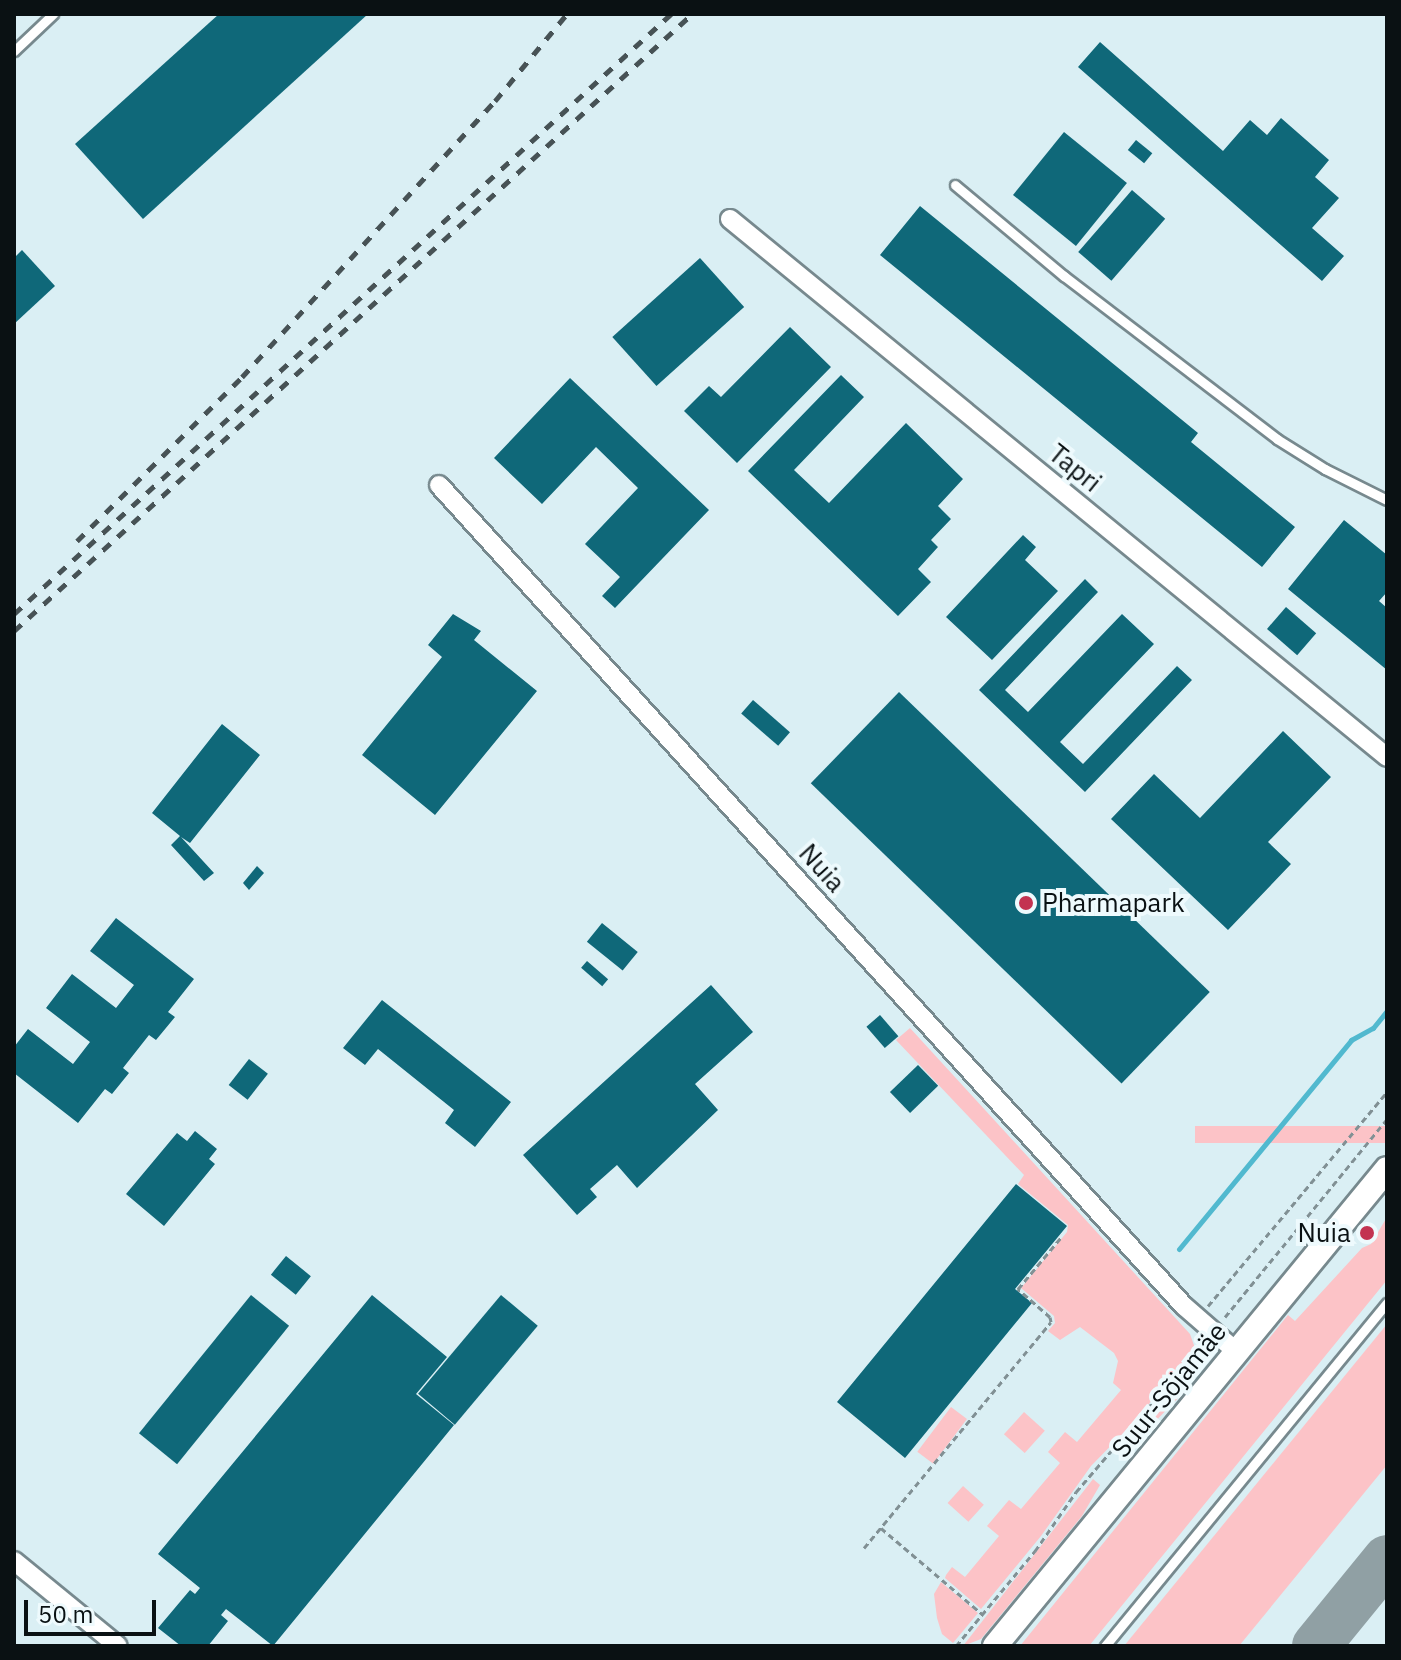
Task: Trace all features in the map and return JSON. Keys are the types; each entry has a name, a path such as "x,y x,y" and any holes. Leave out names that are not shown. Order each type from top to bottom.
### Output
{"main road":[{"name":"Suur-Sõjamäe","path":"995,1646 1387,1169"}],"street":[{"name":"Tapri","path":"730,219 1387,757"},
{"name":"Nuia","path":"439,485 1198,1318 1237,1352"},
{"path":"14,1561 118,1646"}],"lane":[{"path":"14,51 53,14"},
{"path":"955,185 1064,276 1277,439 1325,469 1387,500"},
{"path":"1105,1646 1387,1303"}],"path":[{"path":"1198,1318 1387,1092"},
{"path":"956,1646 1035,1551 1076,1492 1213,1332 1387,1119"},
{"path":"864,1548 1051,1322 1050,1317 1018,1289 1063,1235"},
{"path":"881,1528 982,1614"}],"shaded area":[{"path":"910,1028 1190,1334 1195,1348 1134,1422 1091,1466 1041,1536 981,1609 945,1578 946,1575 952,1567 965,1577 999,1536 987,1526 1009,1500 1021,1509 1060,1463 1048,1452 1065,1432 1077,1442 1121,1390 1113,1383 1118,1361 1114,1353 1080,1327 1060,1340 1048,1331 1055,1323 1054,1316 1021,1288 1067,1232 1068,1225 1018,1184 1024,1175 896,1040"},
{"path":"1195,1126 1387,1126 1387,1143 1195,1143"},
{"path":"1387,1217 1387,1280 1089,1646 1020,1646 1288,1315 1295,1321 1362,1248 1371,1244"},
{"path":"1387,1324 1387,1465 1239,1646 1124,1646"},
{"path":"1205,1350 1186,1390 1135,1442 1132,1437"},
{"path":"951,1407 967,1419 933,1464 917,1452"},
{"path":"1024,1412 1045,1431 1025,1453 1004,1434"},
{"path":"1093,1479 1100,1485 1082,1516 981,1639 963,1646"},
{"path":"963,1486 984,1505 968,1522 948,1503"},
{"path":"941,1582 978,1613 953,1643 942,1634 937,1618 934,1594"}],"building":[{"path":"219,14 368,14 143,219 75,144"},
{"path":"1100,42 1223,151 1250,120 1267,135 1281,118 1329,160 1315,177 1339,198 1312,228 1344,256 1322,281 1078,67"},
{"path":"1064,132 1127,183 1076,246 1013,195"},
{"path":"1136,140 1152,153 1144,163 1128,150"},
{"path":"1132,190 1165,219 1111,281 1078,252"},
{"path":"920,206 1198,433 1191,442 1295,527 1262,567 880,255"},
{"path":"22,250 55,286 14,324 14,258"},
{"path":"700,258 744,307 656,386 612,337"},
{"path":"790,327 831,367 737,463 684,411 709,386 721,397"},
{"path":"841,375 864,397 794,470 829,503 906,423 963,479 938,506 951,519 931,540 938,547 918,569 931,582 898,616 748,471"},
{"path":"570,378 709,510 615,608 602,596 620,577 585,544 638,488 596,447 542,504 494,458"},
{"path":"1344,520 1387,555 1387,592 1379,601 1387,608 1387,670 1288,589"},
{"path":"1023,535 1036,547 1025,560 1058,591 992,660 946,617"},
{"path":"1085,579 1098,592 1005,690 1028,712 1122,614 1154,644 1060,742 1083,764 1177,666 1192,680 1085,792 979,690"},
{"path":"1286,607 1316,633 1297,655 1267,629"},
{"path":"453,614 481,631 474,640 537,691 435,815 362,755 442,657 428,645"},
{"name":"Pharmapark","path":"899,692 1210,992 1122,1083 811,783"},
{"path":"753,700 790,732 778,746 741,714"},
{"path":"222,724 260,755 190,843 181,837 214,873 204,881 171,845 180,836 152,813"},
{"path":"1283,731 1331,777 1268,842 1291,864 1228,930 1111,819 1154,774 1200,818"},
{"path":"257,866 264,873 249,890 243,883"},
{"path":"116,918 194,979 168,1012 175,1017 156,1040 149,1035 123,1068 129,1073 112,1094 105,1089 78,1123 14,1073 14,1047 28,1029 73,1064 90,1042 46,1008 72,974 116,1008 134,985 90,951"},
{"path":"602,923 638,952 623,971 587,942"},
{"path":"587,961 608,979 602,986 581,968"},
{"path":"711,985 753,1032 695,1084 718,1110 637,1188 617,1165 590,1189 597,1197 577,1215 523,1155"},
{"path":"382,1000 511,1102 475,1147 445,1123 454,1110 378,1049 365,1065 343,1048"},
{"path":"880,1015 898,1036 885,1048 866,1027"},
{"path":"249,1059 268,1074 248,1100 229,1085"},
{"path":"918,1065 938,1086 910,1113 890,1092"},
{"path":"195,1131 217,1149 209,1159 215,1164 164,1226 126,1194 177,1133 187,1141"},
{"path":"1016,1184 1067,1226 1015,1289 1032,1303 905,1458 837,1402"},
{"path":"286,1256 311,1276 296,1295 271,1275"},
{"path":"251,1295 289,1326 177,1464 139,1433"},
{"path":"372,1295 447,1357 416,1394 454,1425 273,1646 226,1609 221,1615 228,1621 208,1646 181,1646 158,1628 190,1590 195,1594 200,1588 158,1554"},
{"path":"501,1295 538,1326 455,1425 418,1394"}],"waterway":[{"path":"1179,1249 1351,1040 1373,1028 1387,1011"}],"taxiway":[{"path":"1316,1646 1387,1559"}],"railway":[{"path":"77,541 242,377 495,101 567,14"},
{"path":"14,614 671,14"},
{"path":"14,631 692,14"}],"place":[{"name":"Pharmapark","path":"1026,903"},
{"name":"Nuia","path":"1367,1233"}]}
